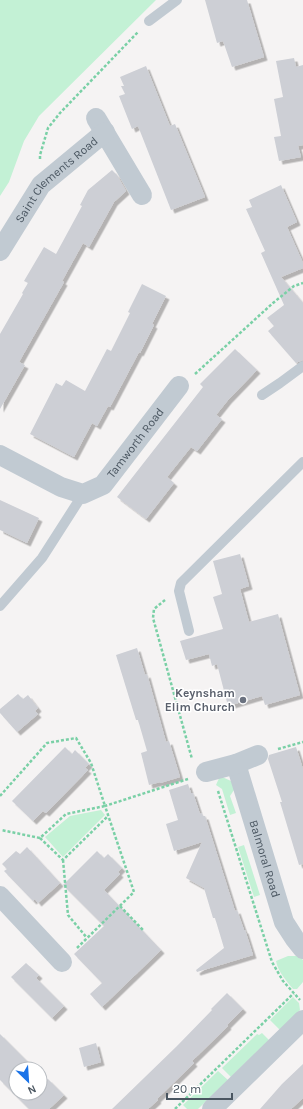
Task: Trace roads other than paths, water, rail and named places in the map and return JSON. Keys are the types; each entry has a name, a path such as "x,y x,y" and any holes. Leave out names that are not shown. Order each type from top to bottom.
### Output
{"street":[{"name":"Saint Clements Road","path":"0,251 41,185 100,125 142,195"},
{"name":"Tamworth Road","path":"83,494 103,485 179,386"},
{"path":"0,455 61,487 83,494"},
{"path":"201,774 236,764 258,755"},
{"name":"Balmoral Road","path":"236,764 284,922 303,949"},
{"path":"0,896 62,962"},
{"path":"212,1109 303,1020"}],"lane":[{"path":"149,21 177,0"},
{"path":"262,395 303,366"},
{"path":"189,631 178,591 181,583 303,462"},
{"path":"0,606 42,558 83,494"}],"place":[{"name":"Keynsham Elim Church","path":"243,700"}]}
